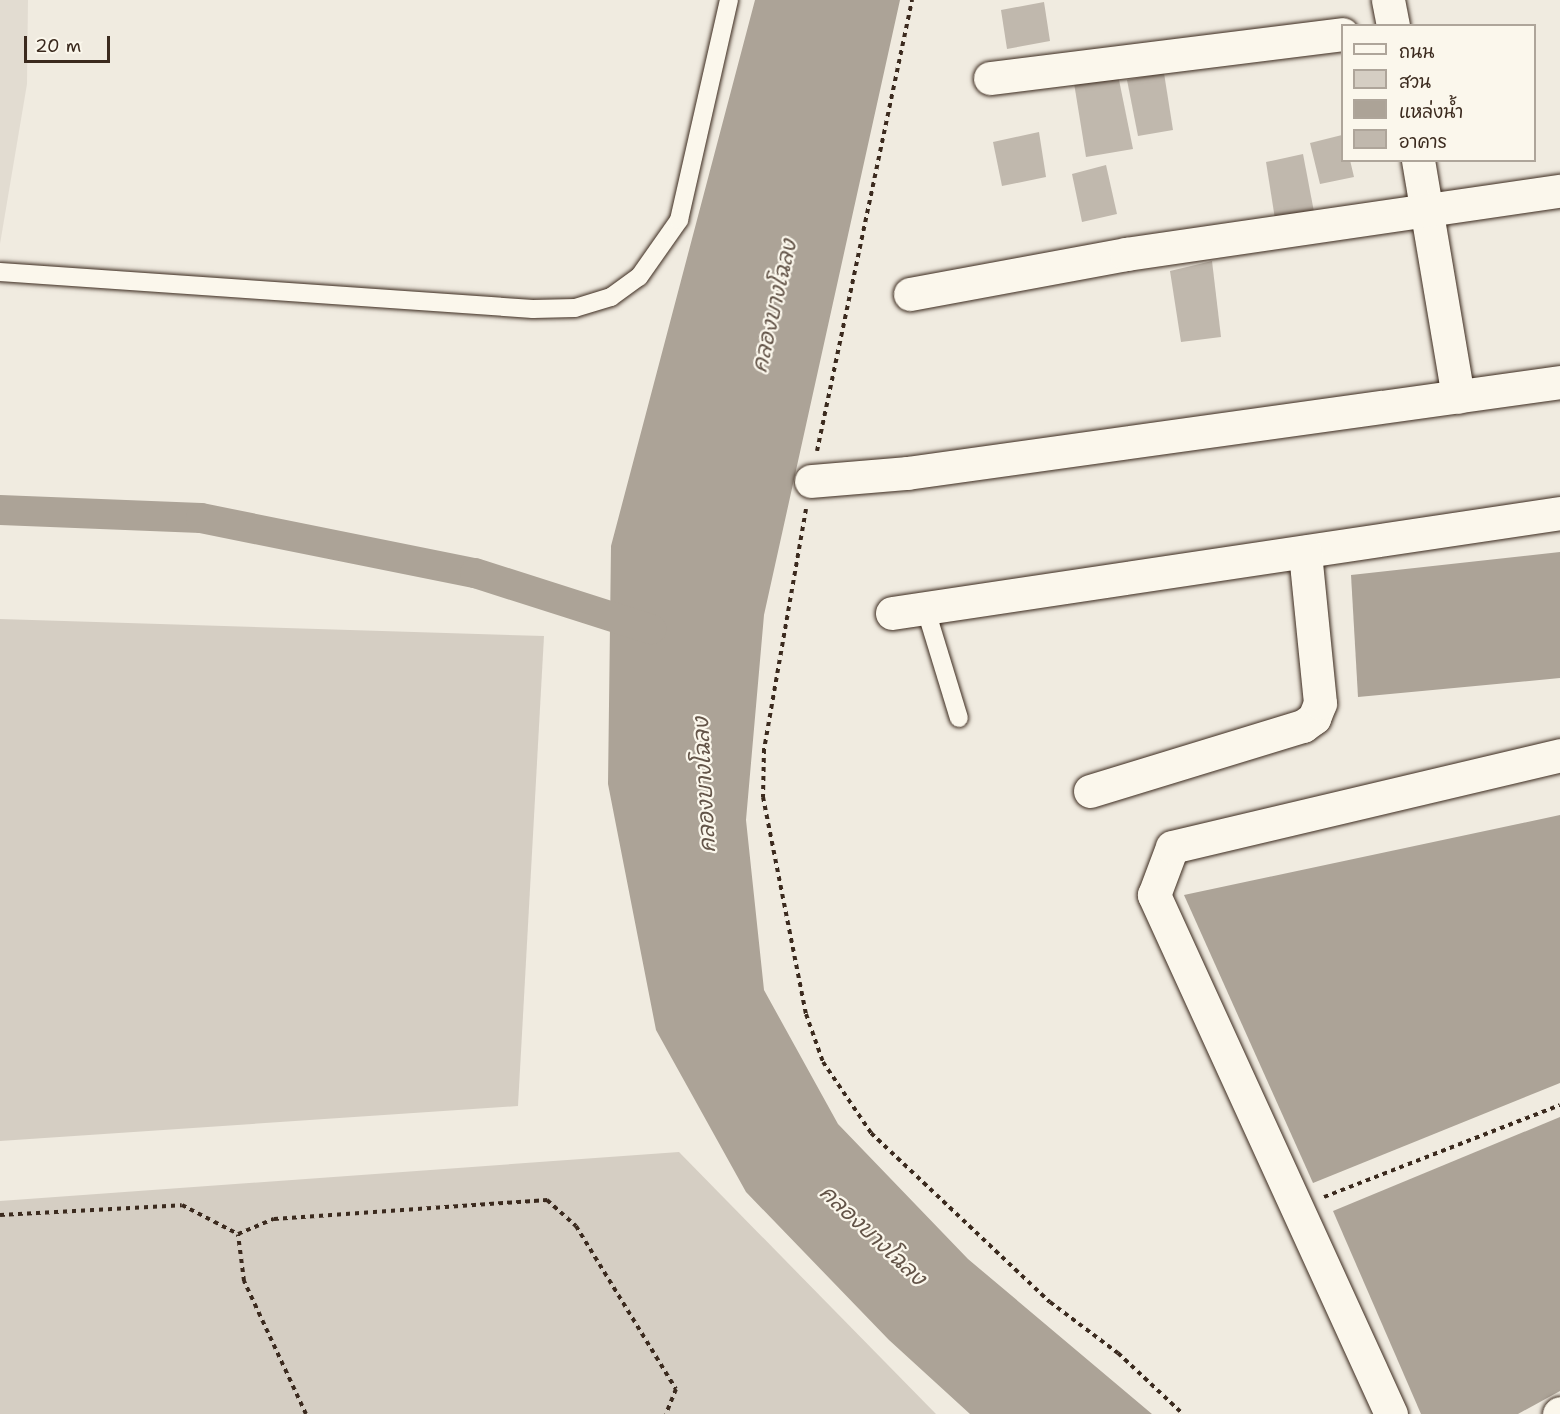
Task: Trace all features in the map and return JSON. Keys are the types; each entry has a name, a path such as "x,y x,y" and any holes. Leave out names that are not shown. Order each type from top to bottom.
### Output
{"street":[{"path":"1388,0 1393,24"},
{"path":"990,78 1341,34"},
{"path":"1418,162 1458,397"},
{"path":"910,294 1126,254 1560,191"},
{"path":"820,481 1560,382"},
{"path":"892,613 1560,513"},
{"path":"1090,791 1303,726 1314,718 1320,703 1305,552"},
{"path":"1391,1414 1295,1209 1154,894 1172,848 1560,755"}],"lane":[{"path":"0,272 533,309 575,308 611,297 639,277 679,220 729,0"},
{"path":"925,607 959,718"}],"path":[{"path":"912,0 820,481 764,749 763,796 806,1014 823,1062 871,1133 1050,1302 1118,1353 1183,1414"},
{"path":"1295,1209 1560,1105"},
{"path":"0,1215 182,1205 238,1234 274,1219 547,1200 576,1226 676,1389 666,1414"},
{"path":"238,1234 244,1281 306,1414"}],"shaded area":[{"path":"0,0 28,0 27,84 0,244"}],"green space":[{"path":"0,619 544,636 518,1106 0,1141"},
{"path":"679,1152 936,1414 0,1414 0,1201"}],"water":[{"name":"คลองบางโฉลง","path":"755,0 900,0 764,615 746,820 764,990 838,1124 968,1259 1152,1414 970,1414 889,1340 746,1192 656,1030 608,784 611,546"},
{"path":"1560,552 1560,678 1358,697 1351,575"},
{"path":"1560,815 1560,1083 1313,1183 1184,895"},
{"path":"1560,1117 1560,1391 1518,1414 1421,1414 1333,1211"}],"building":[{"path":"1044,2 1050,41 1007,49 1001,10"},
{"path":"1164,73 1173,130 1138,136 1127,80"},
{"path":"1118,75 1133,149 1086,157 1074,83"},
{"path":"1039,132 1046,177 1002,186 993,142"},
{"path":"1341,135 1341,162 1350,162 1354,177 1320,184 1310,143"},
{"path":"1303,154 1314,212 1275,219 1266,162"},
{"path":"1106,165 1117,214 1082,222 1072,174"},
{"path":"1212,261 1221,337 1181,342 1170,271"}],"waterway":[{"path":"0,510 201,518 475,573 651,629"}]}
